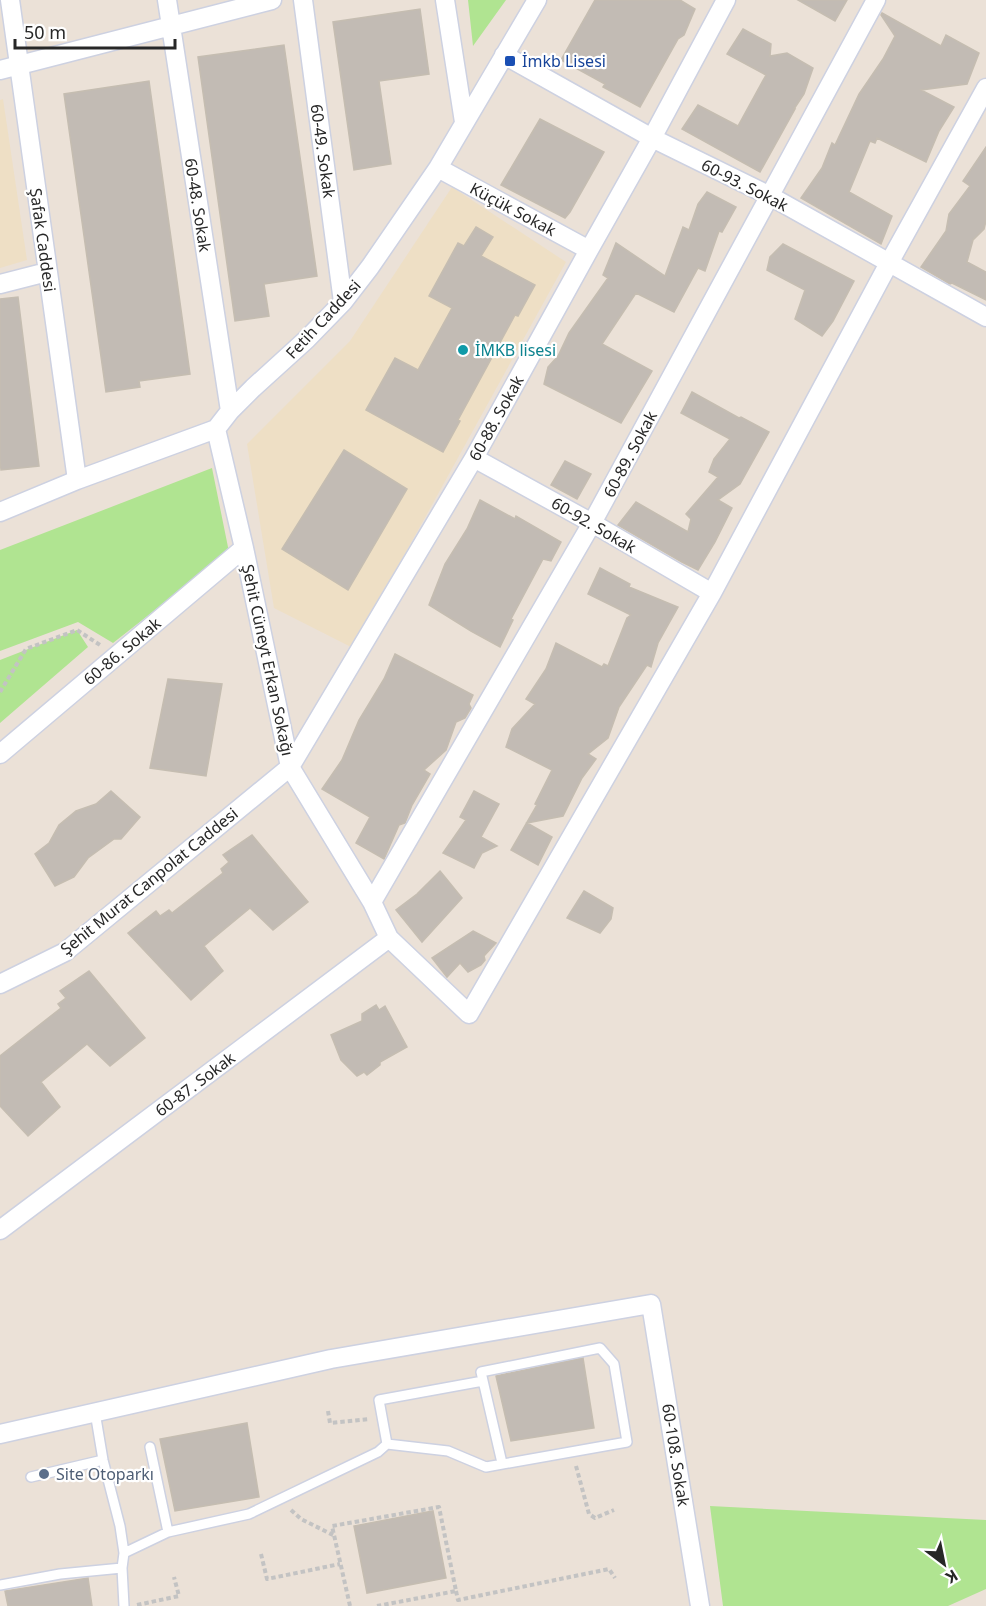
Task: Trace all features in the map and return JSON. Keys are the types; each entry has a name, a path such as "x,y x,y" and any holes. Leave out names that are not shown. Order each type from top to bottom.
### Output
{"street":[{"name":"Şafak Caddesi","path":"10,0 76,480"},
{"name":"60-48. Sokak","path":"167,0 230,411"},
{"path":"0,70 272,0"},
{"name":"60-49. Sokak","path":"303,0 343,302"},
{"path":"445,0 464,122"},
{"name":"Fetih Caddesi","path":"216,429 253,388 308,339 343,302 370,267 438,168 537,0"},
{"name":"60-88. Sokak","path":"290,767 474,458 726,0"},
{"name":"60-89. Sokak","path":"372,902 592,523 876,0"},
{"name":"60-93. Sokak","path":"504,55 652,138 770,196 986,317"},
{"path":"712,593 889,263 986,88"},
{"name":"Küçük Sokak","path":"438,168 588,250"},
{"path":"0,284 47,272"},
{"path":"0,512 76,480 216,429"},
{"name":"Şehit Cüneyt Erkan Sokağı","path":"216,429 244,548 290,767 372,902 389,938 469,1014 712,593"},
{"name":"60-92. Sokak","path":"474,458 712,593"},
{"name":"60-86. Sokak","path":"0,754 244,548"},
{"name":"Şehit Murat Canpolat Caddesi","path":"0,984 65,952 290,767"},
{"name":"60-87. Sokak","path":"1,1228 389,938"},
{"name":"60-108. Sokak","path":"95,1412 331,1359 651,1304 700,1606"},
{"path":"0,1434 95,1412"}],"lane":[{"path":"124,1553 168,1532 249,1514 378,1452 387,1444 448,1451 486,1467 627,1442 614,1364 600,1348 481,1372 502,1464"},
{"path":"387,1444 379,1401 483,1381"},
{"path":"95,1412 103,1460 120,1526 124,1553 122,1568 124,1606"},
{"path":"150,1447 168,1532"},
{"path":"31,1477 103,1460"},
{"path":"0,1586 60,1574 122,1568"}],"path":[{"path":"0,692 26,649 77,630 116,656"},
{"path":"328,1411 330,1423 382,1417"},
{"path":"573,1451 589,1514 595,1518 614,1510"},
{"path":"278,1499 301,1519 334,1535"},
{"path":"350,1606 332,1526 438,1507 458,1600 609,1569 615,1578"},
{"path":"261,1554 267,1578 340,1564"},
{"path":"134,1606 179,1596 174,1577"},
{"path":"377,1606 456,1591"}],"shaded area":[{"path":"3,99 27,260 0,268 0,100"},
{"path":"452,187 566,262 353,648 274,608 247,444 350,341"}],"green space":[{"path":"468,0 506,0 473,46"},
{"path":"212,468 229,552 113,643 78,622 0,651 0,550"},
{"path":"77,630 88,647 0,723 0,660"},
{"path":"710,1506 986,1520 986,1589 948,1606 723,1606"}],"building":[{"path":"595,0 680,0 695,9 684,35 678,39 640,107 603,87 605,84 561,60"},
{"path":"798,0 847,0 835,21"},
{"path":"420,9 429,74 379,81 391,164 354,170 333,22"},
{"path":"882,13 941,46 946,35 979,53 967,84 921,90 954,107 939,131 926,162 877,138 875,143 870,141 849,192 892,216 881,244 801,198 822,168 832,143 835,145 859,94 883,59 895,36 881,15"},
{"path":"743,29 771,44 770,56 787,53 813,68 804,94 760,172 682,129 698,105 738,126 766,75 727,54"},
{"path":"284,45 317,276 264,284 269,316 235,321 198,57"},
{"path":"149,81 190,374 139,381 140,387 106,392 64,94"},
{"path":"540,119 604,152 565,218 501,185"},
{"path":"986,147 986,221 984,229 973,240 967,262 986,272 986,300 950,284 921,267 946,231 949,214 970,186 963,181"},
{"path":"707,192 736,207 722,232 719,231 705,271 698,268 674,312 636,293 602,344 652,371 621,423 544,384 548,367 558,356 569,333 608,278 603,275 616,243 665,276 683,227 689,230 698,204"},
{"name":"İMKB lisesi","path":"476,227 493,237 481,256 535,285 518,316 515,315 443,452 366,410 395,358 418,370 452,308 429,296 458,243 464,246"},
{"path":"783,244 854,281 833,321 822,336 795,319 805,290 767,270 770,257"},
{"path":"18,297 39,466 1,470 0,299"},
{"path":"692,392 769,432 740,484 718,500 732,508 698,570 618,525 636,502 688,532 691,519 686,514 718,477 709,472 714,459 730,439 681,413"},
{"path":"344,450 407,489 348,590 282,549"},
{"path":"565,461 591,474 577,499 551,485"},
{"path":"480,500 515,519 516,516 561,542 551,561 543,559 511,619 513,620 500,647 429,605 445,564 467,529"},
{"path":"600,568 630,584 629,587 678,607 658,643 651,667 647,665 619,707 608,738 588,754 596,759 582,778 563,816 527,823 552,837 538,865 511,850 537,805 535,804 552,770 506,747 512,729 535,704 526,699 546,669 556,643 602,667 604,664 608,666 627,618 631,615 588,594"},
{"path":"395,654 473,695 469,704 471,708 465,718 456,722 446,750 424,770 430,774 412,805 405,823 399,825 384,859 356,843 370,817 322,789 342,760 359,720 384,679"},
{"path":"168,679 222,684 206,776 150,768"},
{"path":"111,791 140,817 121,839 114,839 88,858 74,877 55,886 35,854 49,843 59,825 76,811 96,804"},
{"path":"474,791 499,804 481,837 497,846 482,853 474,868 443,853 466,820 460,817"},
{"path":"252,835 308,902 273,930 250,908 204,946 223,971 191,1000 128,933 156,911 160,916 169,910 172,913 223,873 221,869 229,862 223,855"},
{"path":"440,871 462,898 422,942 396,910 417,894"},
{"path":"584,891 613,908 611,919 600,933 567,918"},
{"path":"473,931 496,943 484,956 485,960 481,965 468,972 460,963 447,977 432,958"},
{"path":"89,971 145,1038 110,1066 87,1044 41,1082 60,1107 28,1136 0,1106 0,1056 61,1008 58,1004 66,998 60,991"},
{"path":"376,1005 379,1010 385,1006 407,1047 380,1062 380,1065 367,1075 364,1072 357,1076 341,1060 331,1035 362,1021 362,1014"},
{"path":"583,1358 594,1428 511,1441 496,1376"},
{"path":"247,1423 259,1497 175,1511 160,1439"},
{"path":"433,1511 446,1578 367,1593 354,1526"},
{"path":"88,1578 92,1606 8,1606 5,1591"}],"place":[{"name":"İmkb Lisesi","path":"510,61"},
{"name":"İMKB lisesi","path":"463,350"},
{"name":"Site Otoparkı","path":"44,1474"}]}
